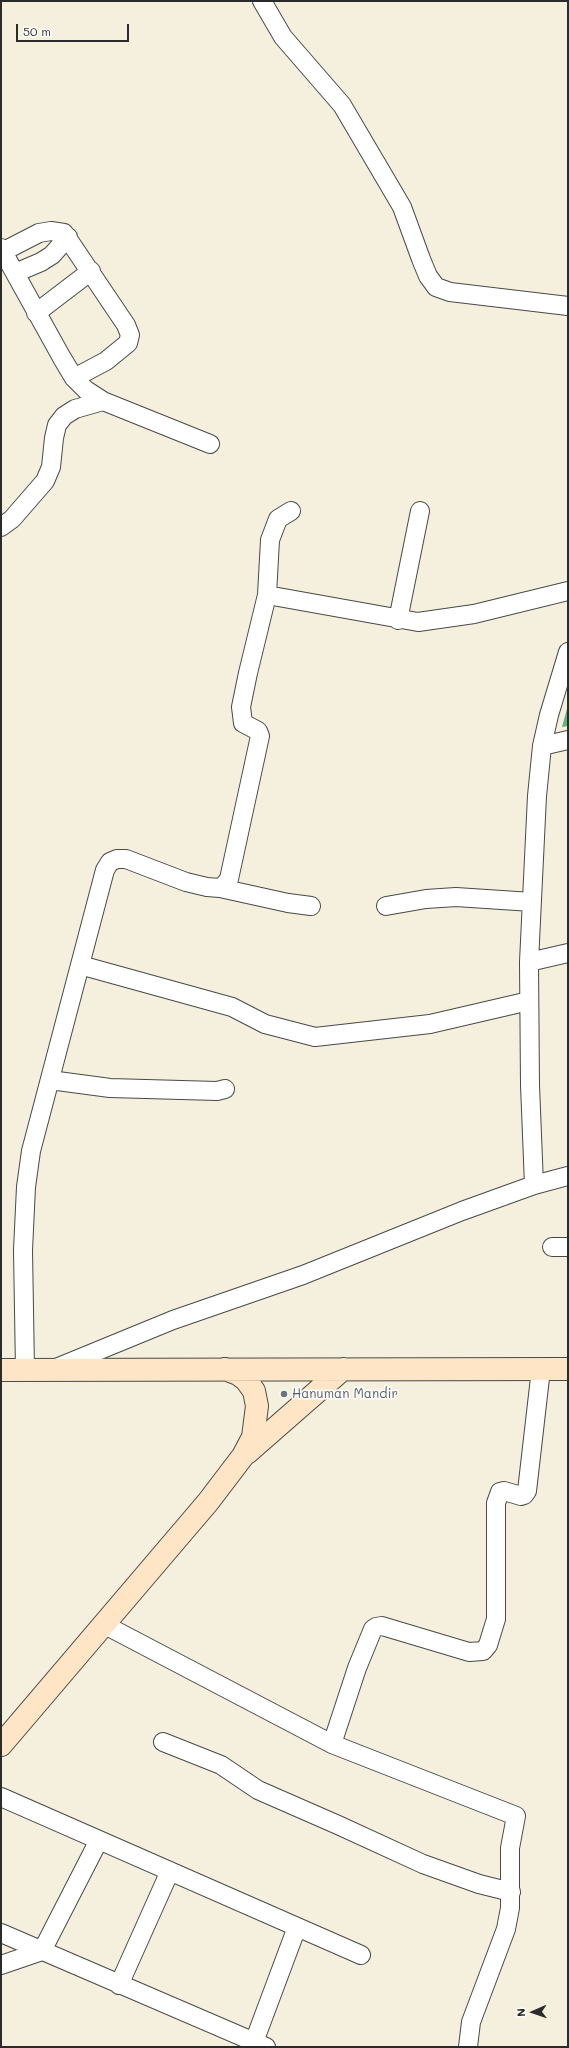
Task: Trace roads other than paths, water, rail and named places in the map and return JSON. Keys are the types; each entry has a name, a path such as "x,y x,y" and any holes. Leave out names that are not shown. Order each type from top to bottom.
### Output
{"street":[{"path":"262,1 283,37 342,105 402,207 428,276 436,287 450,292 568,306"},
{"path":"74,378 106,361 128,343 130,338 126,325 68,237 59,231 39,233 2,250 36,313 74,378 86,390 103,401 210,444"},
{"path":"15,273 41,262 52,255 68,237"},
{"path":"36,313 91,271"},
{"path":"1,527 12,520 45,481 51,467 57,425 64,416 75,409 103,401"},
{"path":"398,620 420,510"},
{"path":"220,888 226,884 232,870 260,739 258,731 243,723 241,708 267,596 270,540 273,527 278,519 291,511"},
{"path":"267,596 398,620 426,622 474,614 568,591"},
{"path":"534,1185 529,962 537,796 542,746 568,652"},
{"path":"542,746 568,740"},
{"path":"25,1370 23,1250 26,1187 31,1151 80,965 106,870 110,862 117,859 126,859 186,882 288,903 311,906"},
{"path":"386,906 426,899 456,897 532,902"},
{"path":"529,962 568,953"},
{"path":"80,965 232,1006 265,1024 315,1037 430,1024 530,1001"},
{"path":"50,1080 110,1088 217,1091 225,1089"},
{"path":"51,1370 173,1320 302,1275 462,1211 534,1185 568,1176"},
{"path":"1,1745 213,1496 243,1456 252,1437 258,1406 254,1391 246,1380 238,1374 225,1369"},
{"path":"243,1456 343,1369"},
{"path":"332,1744 357,1668 373,1629 376,1626 382,1626 469,1652 483,1651 488,1645 496,1619 496,1503 500,1492 504,1491 522,1496 527,1490 541,1369"},
{"path":"1,1370 568,1369"},
{"path":"104,1624 332,1744 516,1816 510,1848 511,1892 506,1929 471,2022 468,2047"},
{"path":"163,1742 221,1765 258,1790 338,1824 423,1864 479,1884 511,1892"},
{"path":"1,1797 361,1955"},
{"path":"1,1965 42,1951 99,1840"},
{"path":"119,1985 170,1871"},
{"path":"1,1933 119,1985 260,2044 297,1927"}],"place":[{"name":"Hanuman Mandir","path":"284,1394"}]}
